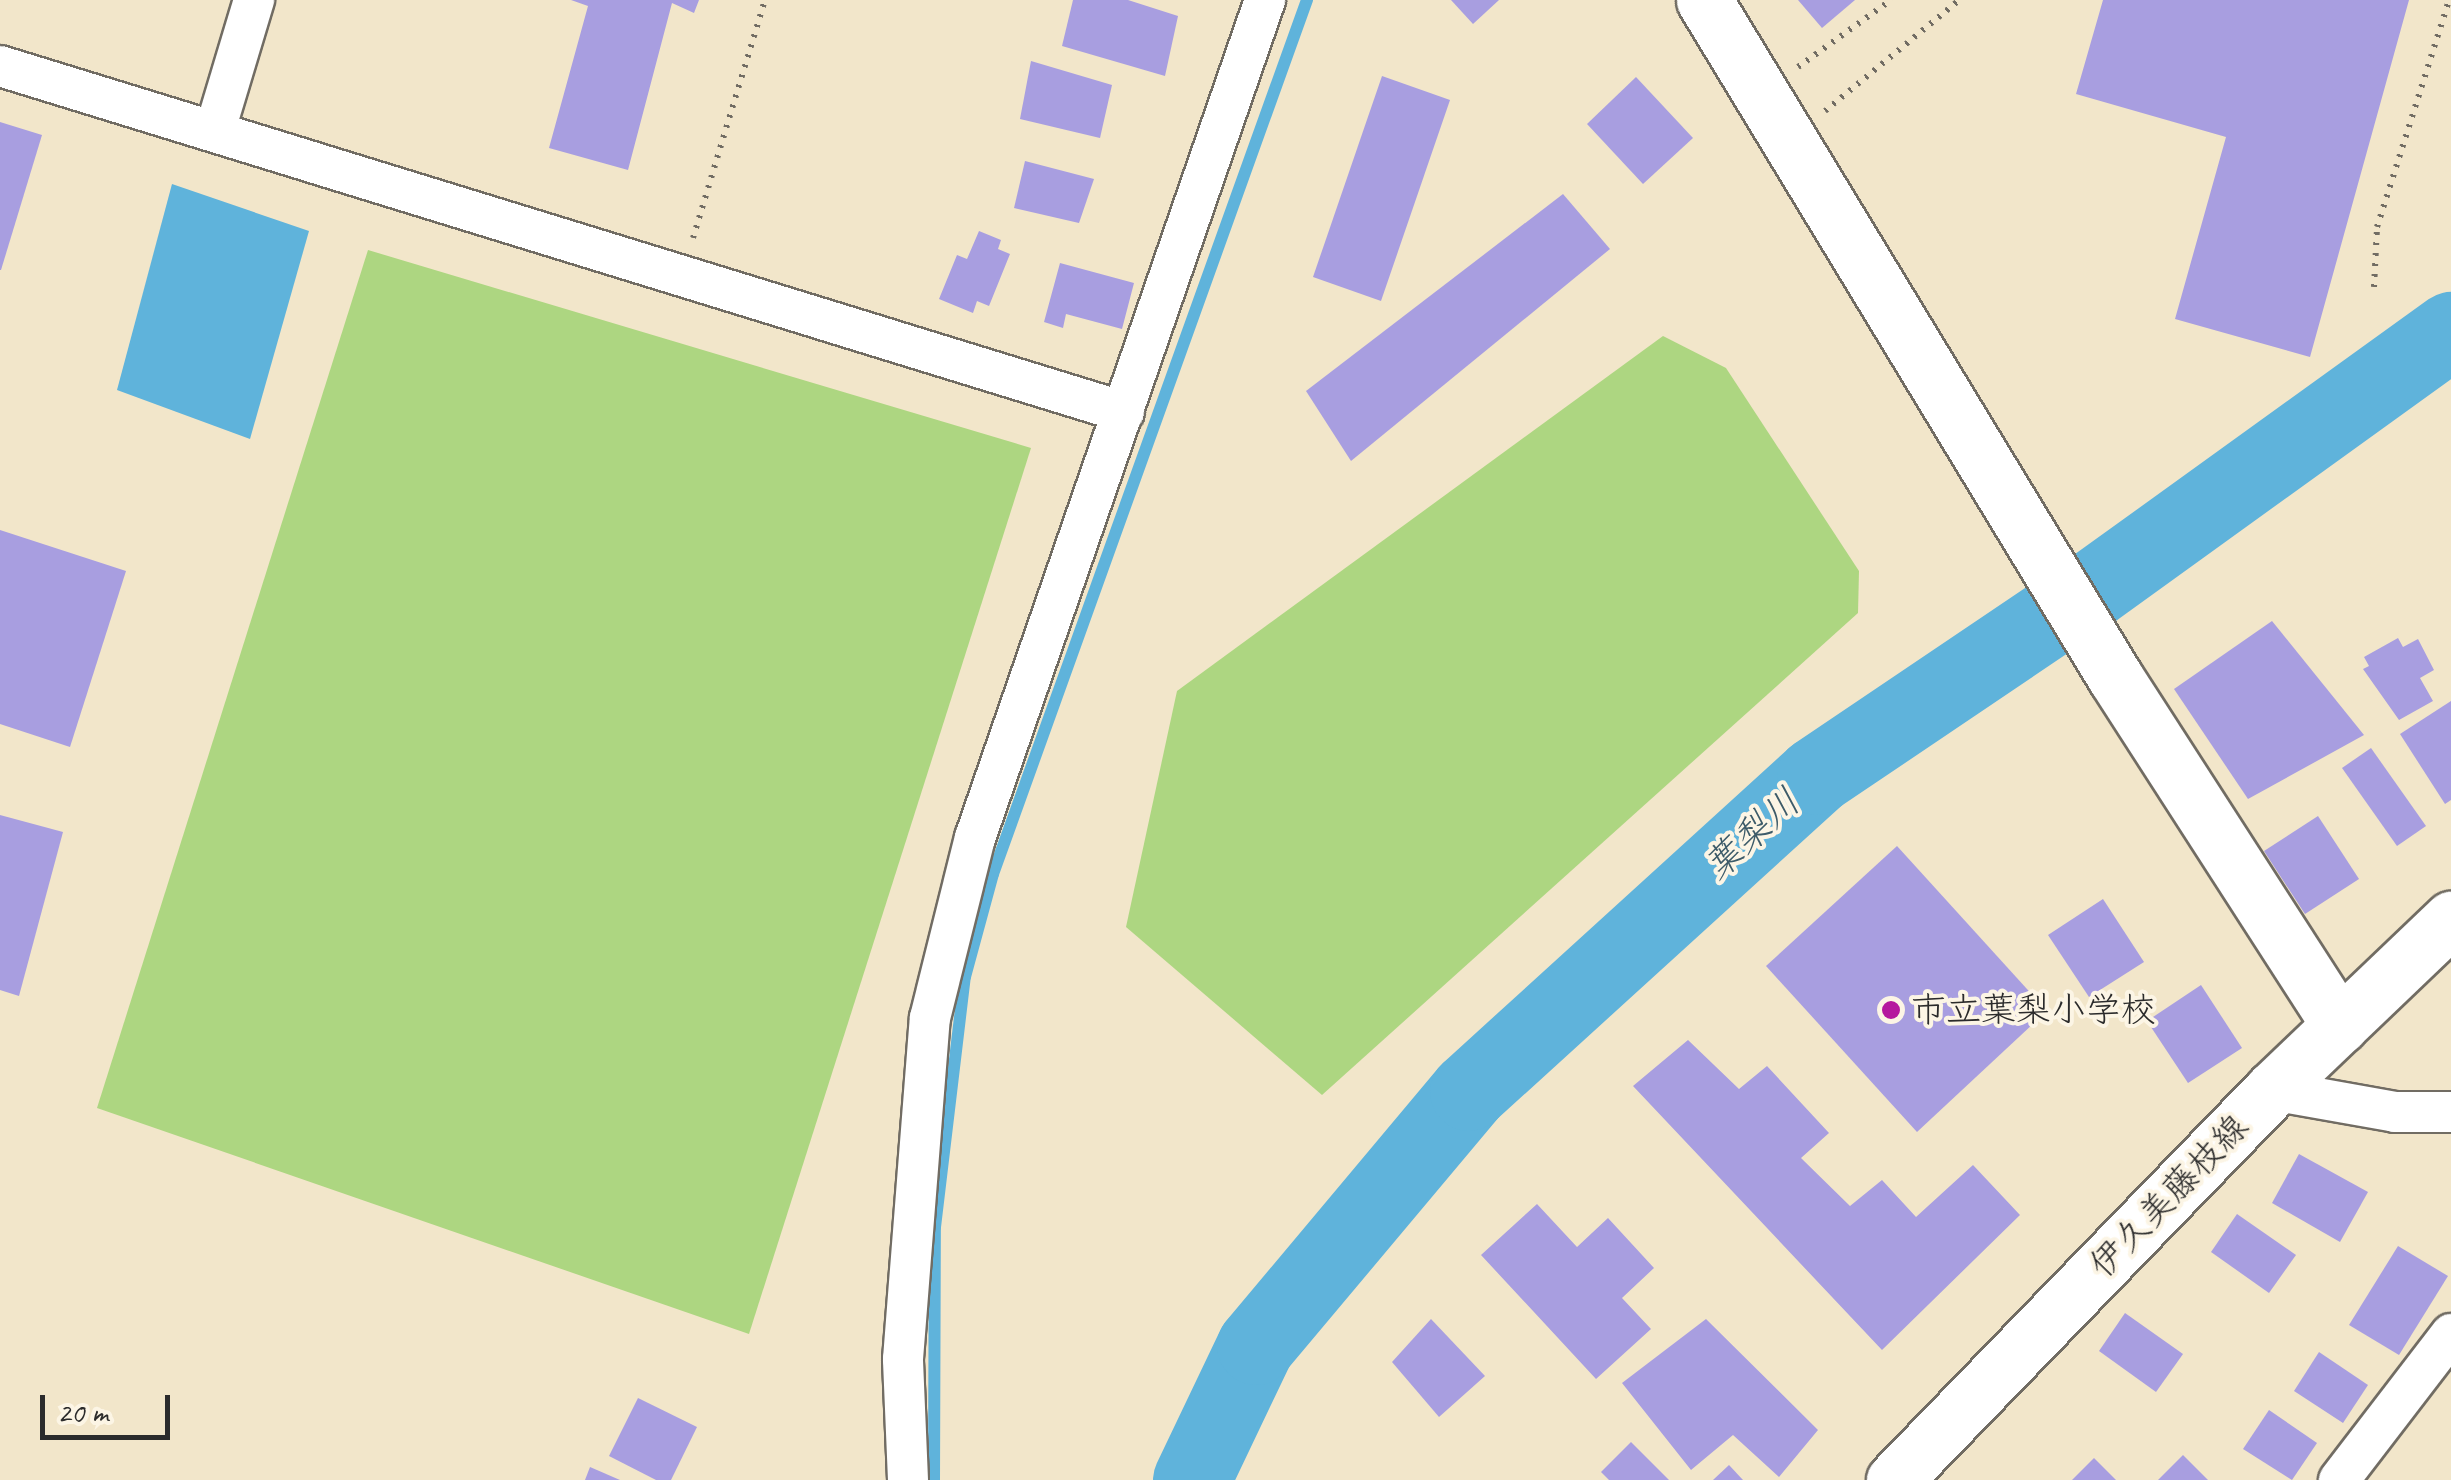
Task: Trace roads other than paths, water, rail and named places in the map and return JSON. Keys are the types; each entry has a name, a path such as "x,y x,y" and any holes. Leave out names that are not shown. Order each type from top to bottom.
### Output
{"street":[{"path":"214,130 254,0"},
{"path":"908,1480 903,1359 930,1018 975,838 1265,0"},
{"path":"1704,0 2115,677 2340,1026"},
{"path":"0,66 1124,412"},
{"name":"伊久美藤枝線","path":"1894,1480 2272,1090 2451,919"},
{"path":"2272,1090 2395,1112 2451,1112"},
{"path":"2338,1480 2451,1334"}],"water":[{"path":"172,184 309,231 250,439 117,390"}],"waterway":[{"path":"934,1480 935,1227 965,977 993,874 1307,0"},
{"name":"葉梨川","path":"1192,1480 1256,1346 1469,1092 1816,776 2092,590 2451,331"}],"place":[{"name":"市立葉梨小学校","path":"1891,1010"}]}
